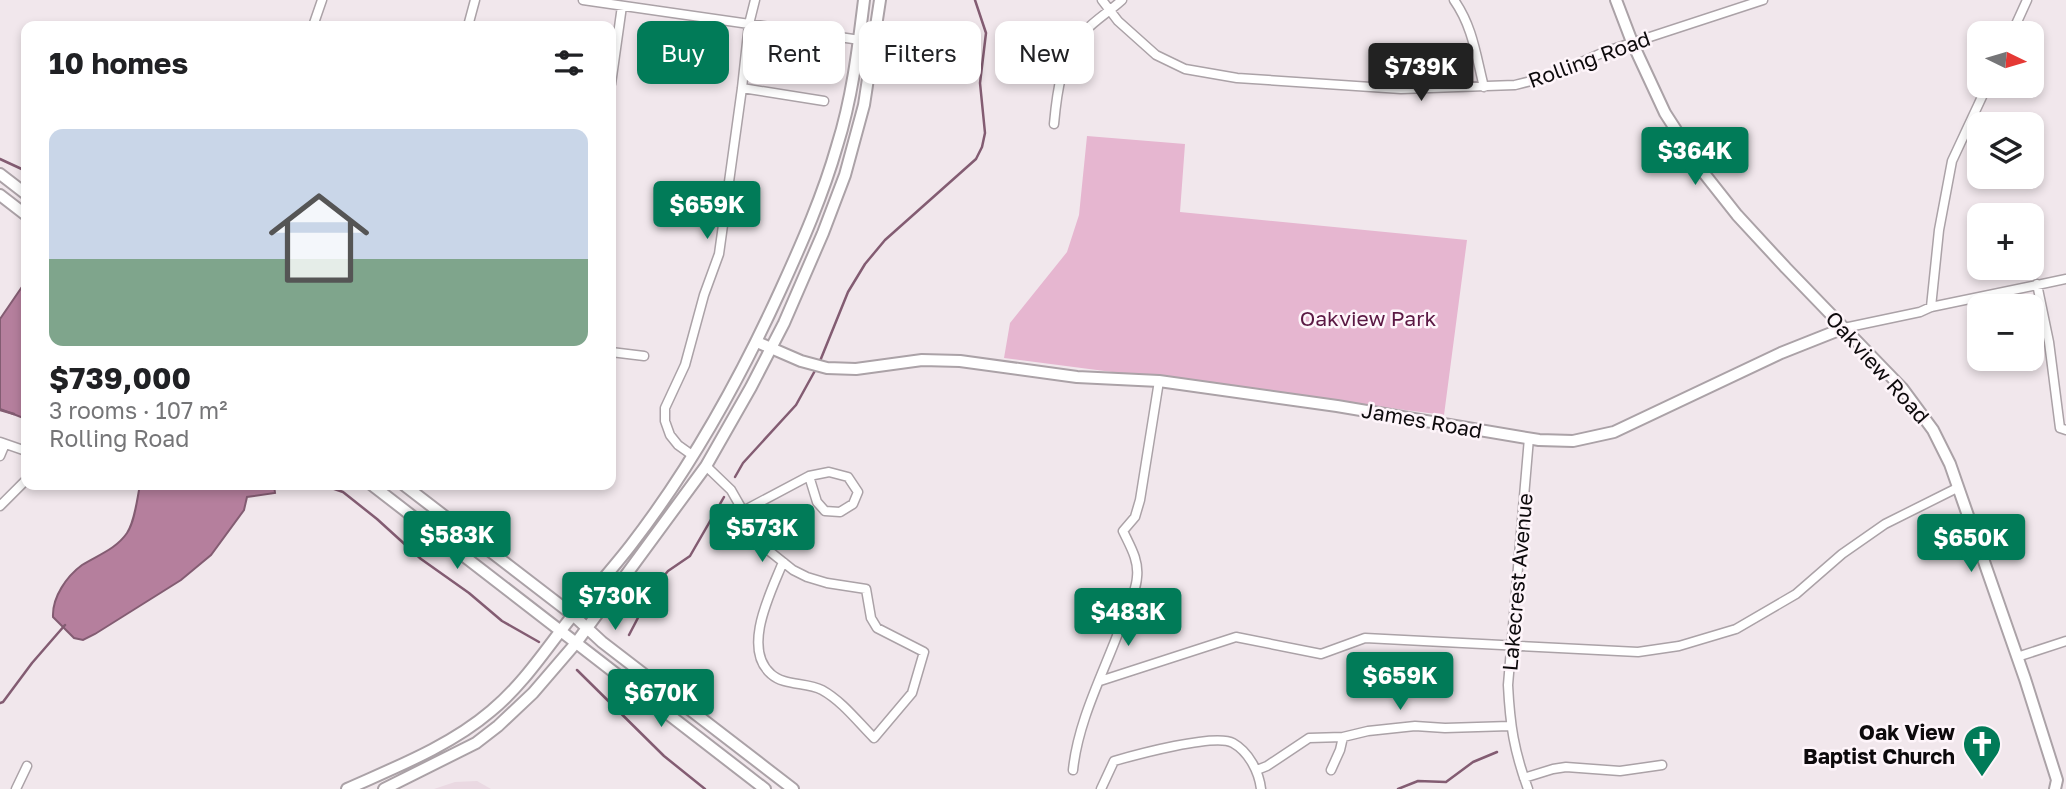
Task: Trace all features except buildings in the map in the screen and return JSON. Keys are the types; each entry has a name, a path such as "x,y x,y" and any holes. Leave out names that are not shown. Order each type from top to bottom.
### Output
{"main road":[{"path":"861,21 864,0"},
{"path":"877,21 880,0"},
{"name":"Oakview Road","path":"1616,0 1665,113 1703,172 1737,215 1898,383 1922,413 1942,447 2017,657 2056,785 2066,789"},
{"path":"347,789 420,755 471,726 511,693 632,544 692,456 740,374 799,251 838,145 859,40"},
{"path":"384,789 477,743 533,694 576,643 706,466 751,387 802,284 845,176 867,84"},
{"path":"0,174 21,190"},
{"path":"0,195 21,211"},
{"name":"James Road","path":"757,342 801,361 834,369 946,360 1077,377 1159,381 1337,406 1529,438 1573,441 1614,432 1781,353 1844,328"},
{"path":"378,490 765,789"},
{"path":"410,490 793,789"}],"street":[{"path":"315,21 322,0"},
{"path":"469,21 474,0"},
{"path":"583,0 743,23"},
{"path":"750,21 755,0"},
{"name":"Rolling Road","path":"1102,0 1118,21 1156,55 1185,69 1211,75 1401,89 1515,85 1551,76 1604,52 1763,0"},
{"path":"1054,124 1060,77 1069,54 1085,31 1122,0"},
{"path":"1454,0 1469,28 1484,88"},
{"path":"2017,21 2027,0"},
{"path":"616,49 622,6"},
{"path":"845,38 859,40"},
{"path":"692,456 670,435 665,421 665,408 685,365 704,295 719,254 743,79"},
{"path":"742,88 824,101"},
{"path":"1931,307 1939,230 1952,161 1981,98"},
{"name":"James Road","path":"1844,328 2066,279"},
{"path":"2037,285 2049,342 2060,428 2066,430"},
{"path":"616,353 644,356"},
{"path":"1073,770 1075,749 1137,577 1136,558 1123,531 1135,517 1140,500 1159,381"},
{"name":"Lakecrest Avenue","path":"1528,789 1510,726 1508,685 1529,438"},
{"path":"0,456 2,443 21,449"},
{"path":"706,466 731,490 763,546 807,577 866,589 871,618 877,628 924,652 912,693 874,738 833,697 819,688 788,682 771,674 760,658 758,626 783,562"},
{"path":"743,511 809,477 829,472 848,477 858,492 853,504 840,512 825,512 817,502 809,477"},
{"path":"0,506 21,485"},
{"path":"1100,681 1236,637 1321,654 1365,638 1638,652 1679,646 1736,629 1796,594 1842,554 1885,524 1957,488"},
{"path":"2017,657 2066,641"},
{"path":"1257,770 1309,738 1343,737 1368,731 1415,726 1510,726"},
{"path":"1331,770 1343,737"},
{"path":"1101,789 1114,761 1150,751 1201,743 1232,742 1257,770 1261,789"},
{"path":"1524,778 1566,767 1620,771 1662,765"},
{"path":"16,789 27,766"}],"shaded area":[{"path":"21,288 21,417 0,409 0,319"},
{"path":"139,490 275,490 275,493 247,497 244,510 211,555 181,580 95,634 83,640 74,638 53,617 58,595 76,570 123,539 134,516"},
{"path":"477,781 491,789 434,789 455,782"}],"green space":[{"name":"Oakview Park","path":"1087,136 1185,144 1180,212 1467,240 1444,415 1004,358 1010,323 1067,252 1079,215"}],"waterway":[{"path":"820,361 848,292 865,264 885,240 976,159 982,147 985,133 980,83 986,33 975,0"},
{"path":"0,159 21,169"},
{"path":"735,477 743,463 796,405 817,367"},
{"path":"0,410 14,414"},
{"path":"337,490 502,621 539,642"},
{"path":"629,635 653,589 668,571 690,556 724,497"},
{"path":"0,703 65,625"},
{"path":"577,670 664,756 705,789"},
{"path":"610,703 613,683"},
{"path":"1398,789 1418,781 1446,782 1473,762 1497,752"}],"place":[{"name":"Oak View Baptist Church","path":"1982,778"}]}
